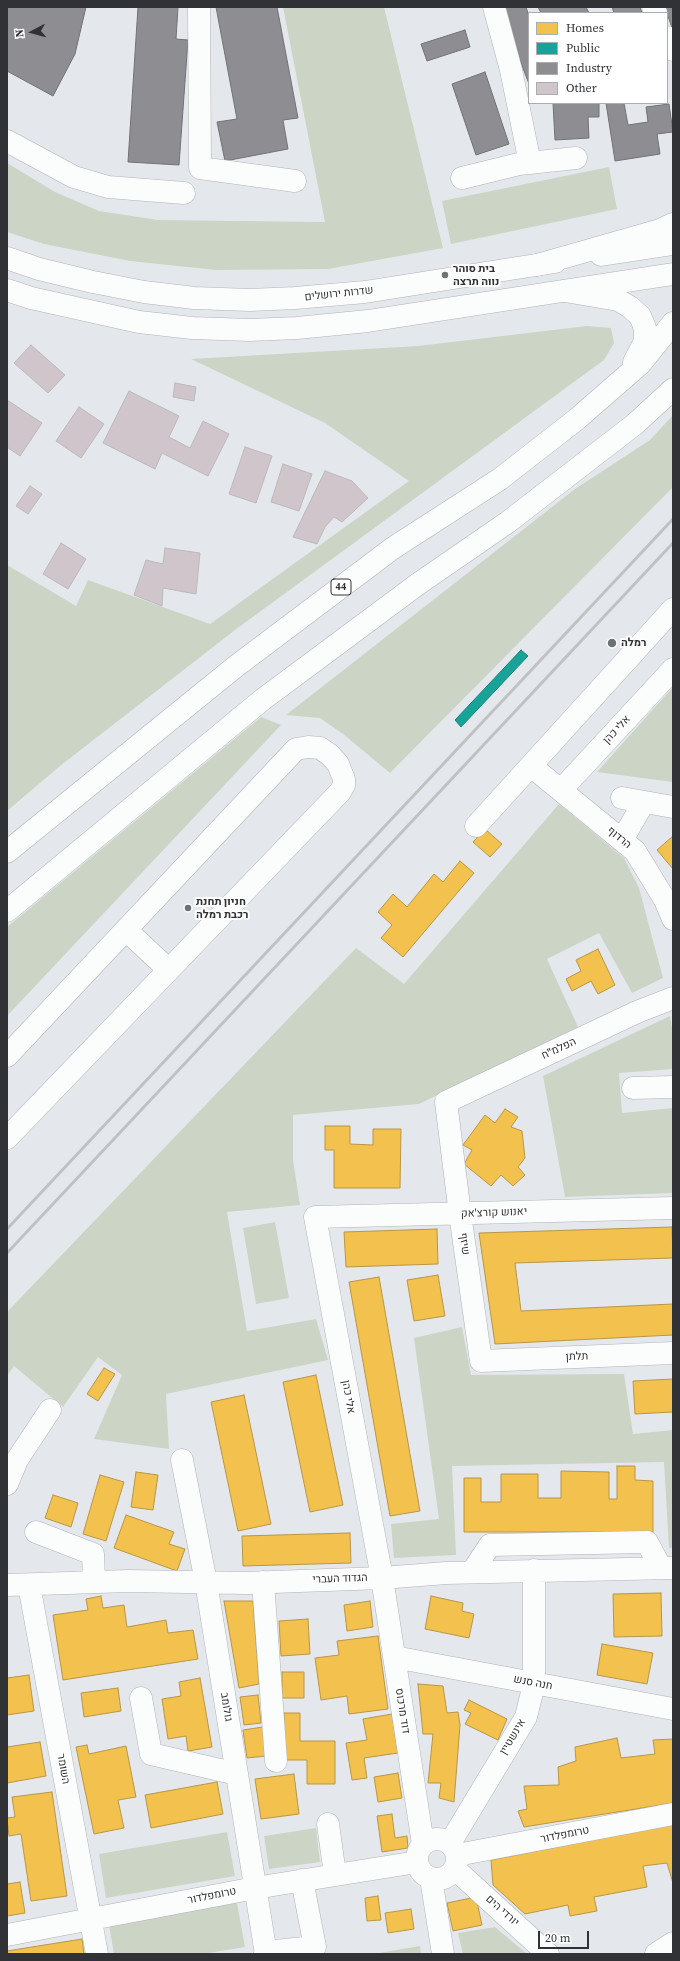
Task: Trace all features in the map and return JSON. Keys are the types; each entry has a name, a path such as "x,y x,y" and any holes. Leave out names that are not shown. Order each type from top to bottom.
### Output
{"main road":[{"path":"198,7 200,168 295,181"},
{"path":"494,7 511,70 530,163"},
{"path":"668,39 673,50"},
{"path":"7,141 74,177 108,187 184,193"},
{"path":"462,178 530,163 576,158"},
{"path":"537,265 660,230 673,224"},
{"name":"שדרות ירושלים","path":"7,258 39,269 144,292 194,298 250,300 365,292 673,244"},
{"path":"7,290 52,303 139,322 192,328 250,330 297,328 368,321 673,274"},
{"path":"565,291 618,300 630,307 640,316 645,328 645,341 639,354 618,384"},
{"name":"44","path":"7,852 235,667 393,548 500,479 618,384 640,364 673,323"},
{"path":"7,911 262,700 418,584 508,522 634,424 668,394"},
{"path":"476,826 531,766 669,622"},
{"name":"אלי כהן","path":"561,790 673,669"},
{"path":"7,1056 296,749 308,746 320,748 330,755 338,764 344,779 344,786 340,792 7,1138"},
{"name":"הרדוף","path":"531,766 635,851 665,900 673,919"},
{"path":"622,798 673,807"},
{"path":"622,840 644,802"},
{"path":"126,930 169,970"},
{"name":"הפלמ\"ח","path":"446,1102 637,1012 673,998"},
{"path":"633,1088 673,1087"},
{"name":"שיזף","path":"446,1102 481,1361"},
{"name":"יאנוש קורצ'אק","path":"315,1216 460,1214 673,1208"},
{"name":"אלי כהן","path":"315,1216 382,1578"},
{"name":"תלתן","path":"481,1361 673,1353"},
{"path":"7,1484 17,1460 50,1410"},
{"name":"גולומב","path":"182,1460 206,1582 266,1953"},
{"path":"36,1532 93,1554 94,1582"},
{"path":"472,1572 490,1544 647,1542 667,1568"},
{"name":"הגדוד העברי","path":"7,1585 94,1582 263,1582 382,1578 472,1572 667,1568"},
{"name":"אינשטיין","path":"454,1856 526,1716 534,1684 534,1570"},
{"name":"דוד מרכוס","path":"382,1578 424,1861 443,1954"},
{"path":"263,1582 276,1761"},
{"name":"השומר","path":"29,1584 96,1954"},
{"name":"חנה סנש","path":"394,1657 673,1709"},
{"path":"141,1698 151,1754 237,1774"},
{"name":"טרומפלדור","path":"454,1856 673,1814"},
{"path":"328,1824 335,1875"},
{"path":"437,1838 454,1856 444,1878 424,1861 437,1838"},
{"name":"יורדי הים","path":"454,1856 548,1954"},
{"name":"טרומפלדור","path":"7,1935 255,1888 424,1861"},
{"path":"266,1953 315,1947 302,1880"},
{"path":"656,1954 673,1943"}],"green space":[{"path":"283,7 384,7 443,248 328,269 216,270 130,261 44,244 7,232 7,163 55,192 99,211 158,220 325,222"},
{"path":"609,167 617,209 451,244 442,201"},
{"path":"587,326 611,328 614,343 604,360 235,630 60,766 7,811 7,565 76,606 88,580 210,624 409,481 325,423 191,359 418,346"},
{"path":"673,415 673,487 390,773 343,734 320,718 286,715 575,489 650,440"},
{"path":"673,687 673,782 597,772"},
{"path":"261,717 281,725 7,1016 7,927"},
{"path":"559,804 624,858 639,888 663,978 632,993 599,933 547,959 578,1027 419,1104 293,1115 293,1160 300,1205 227,1212 247,1331 316,1319 328,1360 166,1394 169,1449 94,1439 122,1375 98,1357 63,1407 14,1366 7,1376 7,1312 356,948 404,984"},
{"path":"670,1016 673,1034 673,1069 619,1073 622,1113 673,1108 673,1193 565,1197 543,1076"},
{"path":"275,1222 289,1298 256,1304 243,1228"},
{"path":"462,1327 471,1375 624,1374 633,1434 673,1430 673,1548 669,1548 664,1462 452,1466 456,1555 394,1558 391,1524 439,1519 414,1338"},
{"path":"316,1828 320,1862 269,1869 264,1836"},
{"path":"227,1832 235,1876 106,1898 99,1854"},
{"path":"237,1903 245,1947 202,1954 114,1954 109,1925"},
{"path":"495,1927 527,1954 463,1954 458,1933"},
{"path":"420,1946 421,1954 373,1954"}],"building: Homes":[{"path":"485,829 502,844 490,857 473,842"},
{"path":"673,836 673,869 657,850"},
{"path":"460,861 474,873 403,957 381,938 392,925 378,912 393,894 407,907 434,874 443,882"},
{"path":"598,949 615,985 598,994 591,981 572,991 566,979 581,971 576,960"},
{"path":"505,1109 518,1117 511,1127 522,1131 525,1158 518,1167 525,1175 513,1186 501,1175 491,1186 464,1164 472,1150 463,1145 485,1115 495,1123"},
{"path":"325,1126 350,1126 350,1144 373,1145 373,1129 401,1129 400,1188 334,1188 334,1150 325,1150"},
{"path":"672,1227 673,1258 515,1263 521,1311 673,1304 673,1335 495,1344 479,1233"},
{"path":"437,1229 438,1264 346,1267 344,1232"},
{"path":"438,1275 445,1316 414,1321 407,1280"},
{"path":"379,1277 420,1511 390,1516 349,1282"},
{"path":"104,1368 115,1374 98,1401 87,1394"},
{"path":"316,1375 343,1505 310,1512 283,1382"},
{"path":"673,1379 673,1412 635,1414 633,1381"},
{"path":"244,1395 271,1524 238,1531 211,1402"},
{"path":"617,1466 635,1466 635,1480 653,1481 653,1532 464,1532 464,1478 481,1478 481,1502 501,1502 501,1474 538,1474 538,1498 561,1498 561,1471 609,1472 609,1499 617,1499"},
{"path":"136,1472 158,1475 153,1510 131,1507"},
{"path":"100,1475 124,1482 106,1541 83,1534"},
{"path":"53,1495 78,1503 71,1527 45,1518"},
{"path":"126,1515 174,1532 169,1544 185,1549 177,1571 114,1548"},
{"path":"350,1533 351,1563 243,1566 242,1536"},
{"path":"661,1593 662,1636 614,1637 613,1594"},
{"path":"101,1596 103,1608 124,1605 127,1627 166,1620 168,1633 193,1630 198,1659 63,1680 53,1615 88,1610 86,1599"},
{"path":"431,1596 463,1603 462,1611 474,1614 469,1638 425,1629"},
{"path":"224,1601 253,1601 259,1684 239,1688"},
{"path":"370,1601 373,1627 347,1631 344,1605"},
{"path":"308,1619 310,1654 281,1656 279,1621"},
{"path":"378,1636 388,1709 349,1714 347,1696 321,1700 315,1658 339,1655 337,1641"},
{"path":"602,1644 653,1653 647,1684 597,1675"},
{"path":"282,1672 304,1672 304,1698 282,1698"},
{"path":"29,1675 34,1711 7,1715 7,1678"},
{"path":"200,1678 212,1747 188,1751 186,1736 168,1739 162,1699 181,1696 179,1682"},
{"path":"418,1684 443,1686 447,1713 458,1712 460,1725 454,1802 439,1798 441,1783 428,1783 433,1734 423,1734"},
{"path":"118,1688 121,1711 84,1717 81,1693"},
{"path":"258,1695 261,1723 244,1725 240,1697"},
{"path":"469,1700 507,1719 498,1740 465,1724 471,1713 464,1710"},
{"path":"284,1713 300,1713 300,1741 335,1741 335,1784 307,1784 307,1760 284,1760"},
{"path":"392,1714 398,1753 364,1758 367,1778 352,1780 346,1743 367,1740 363,1719"},
{"path":"263,1727 267,1756 247,1758 243,1730"},
{"path":"617,1738 621,1758 655,1754 653,1740 673,1739 673,1803 524,1827 518,1811 527,1809 524,1786 559,1785 558,1767 576,1761 575,1747"},
{"path":"40,1742 46,1776 7,1783 7,1747"},
{"path":"87,1745 89,1754 126,1746 136,1797 118,1800 124,1828 94,1834 76,1747"},
{"path":"398,1773 402,1798 378,1802 374,1777"},
{"path":"294,1774 299,1814 261,1819 255,1779"},
{"path":"217,1782 223,1814 151,1828 145,1795"},
{"path":"52,1792 67,1896 31,1901 21,1834 9,1836 7,1818 15,1817 12,1797"},
{"path":"392,1814 395,1838 407,1836 408,1848 382,1852 377,1816"},
{"path":"673,1824 673,1883 667,1863 643,1866 647,1887 594,1897 597,1911 570,1916 568,1905 525,1914 493,1885 491,1860"},
{"path":"20,1882 25,1913 7,1916 7,1884"},
{"path":"378,1896 381,1920 367,1921 365,1898"},
{"path":"476,1897 482,1925 453,1931 447,1903"},
{"path":"411,1909 414,1929 388,1933 385,1913"},
{"path":"82,1939 84,1954 7,1954 7,1951"}],"building: Public":[{"path":"521,650 528,656 461,727 455,720"}],"building: Industry":[{"path":"7,7 86,7 75,54 53,96 7,71"},
{"path":"138,7 178,7 176,39 188,40 179,165 128,162"},
{"path":"216,7 277,7 298,118 283,120 288,149 225,161 217,122 237,119"},
{"path":"509,7 526,7 528,13 528,81 501,10"},
{"path":"538,7 586,7 588,12 540,12"},
{"path":"612,7 640,7 642,12 614,12"},
{"path":"664,7 673,7 673,31 668,12"},
{"path":"465,30 470,47 427,61 421,44"},
{"path":"485,72 509,144 476,155 452,84"},
{"path":"553,104 599,104 599,117 588,117 589,138 555,140"},
{"path":"606,104 624,104 628,125 648,122 646,107 669,104 673,132 657,134 660,154 615,161"}],"building: Other":[{"path":"31,345 65,375 48,393 14,363"},
{"path":"175,383 196,387 194,401 173,397"},
{"path":"129,391 179,416 169,437 190,448 203,421 229,434 208,476 162,453 155,469 103,443"},
{"path":"7,400 42,423 20,456 7,447"},
{"path":"79,407 104,424 81,458 56,441"},
{"path":"245,447 272,456 256,503 229,494"},
{"path":"283,464 312,474 299,511 271,502"},
{"path":"325,471 352,481 368,498 342,522 334,517 325,527 317,544 293,537"},
{"path":"30,486 42,494 28,514 16,506"},
{"path":"61,543 86,559 68,589 43,574"},
{"path":"165,548 200,553 196,594 163,588 162,606 134,595 146,560 163,564"}],"railway":[{"path":"7,1229 673,519"},
{"path":"7,1253 673,543"}],"place":[{"name":"בית סוהר נווה תרצה","path":"445,275"},
{"name":"רמלה","path":"612,643"},
{"name":"חניון תחנת רכבת רמלה","path":"188,908"}]}
